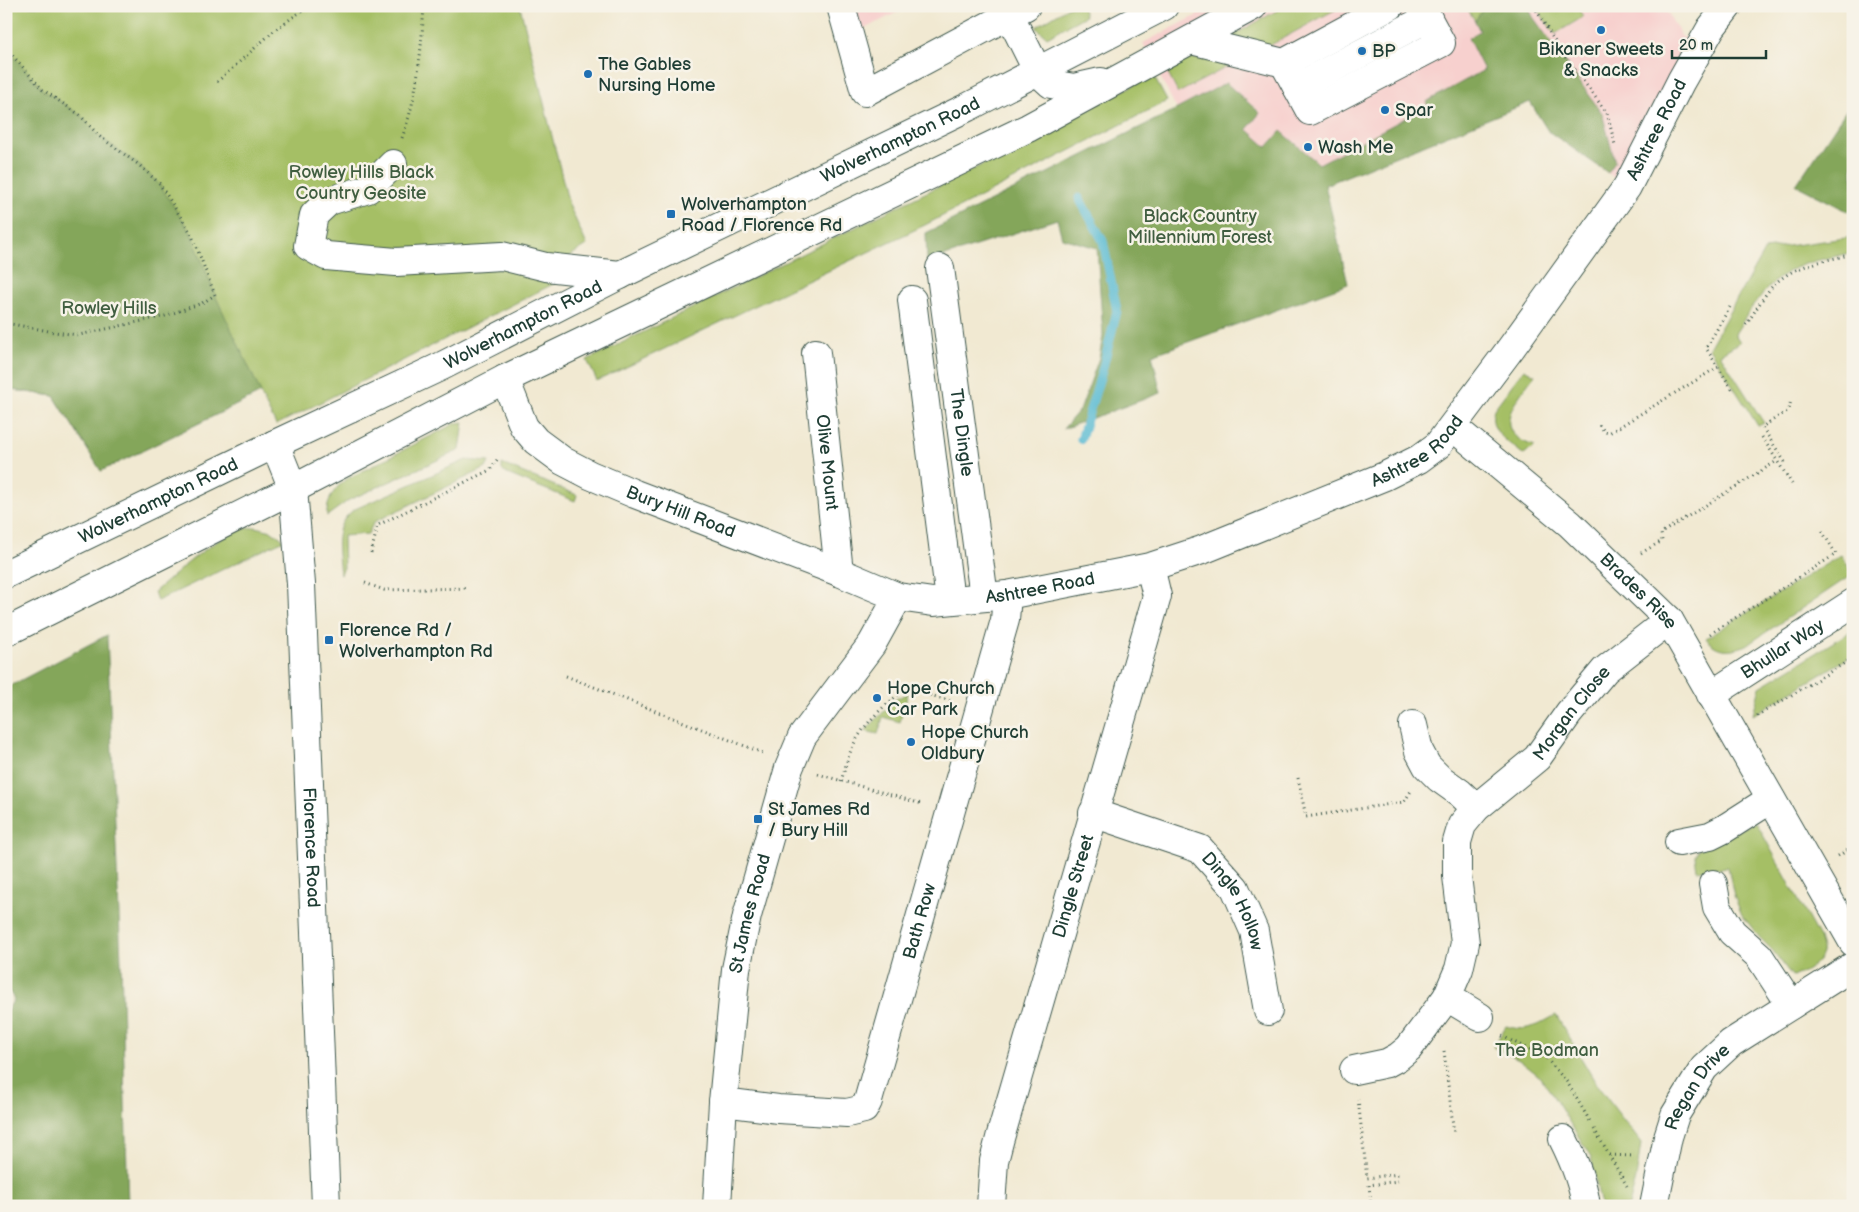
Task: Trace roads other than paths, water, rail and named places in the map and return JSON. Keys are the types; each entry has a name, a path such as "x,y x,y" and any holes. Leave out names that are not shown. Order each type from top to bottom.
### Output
{"main road":[{"path":"841,6 865,92 1013,9 1038,72 1043,93 1040,108 1028,128"},
{"name":"Wolverhampton Road","path":"6,574 275,444 442,366 620,276 960,112 1164,6"},
{"path":"6,632 293,490 505,379 1028,128 1253,6"},
{"path":"1190,40 1284,63 1390,6"},
{"name":"Ashtree Road","path":"898,597 933,602 996,596 1150,567 1202,550 1385,476 1419,459 1438,445 1453,427 1627,187 1681,81 1711,28 1728,6"},
{"path":"1284,63 1310,111 1440,43 1424,12"},
{"path":"1038,72 1050,84 1074,88 1122,77"},
{"path":"393,164 368,189 330,202 314,215 308,246 326,256 396,262 502,256 546,267 620,276"},
{"name":"The Dingle","path":"940,268 996,596"},
{"path":"912,300 950,600"},
{"name":"Bury Hill Road","path":"488,342 524,426 536,441 563,461 635,494 839,572 898,597"},
{"name":"Olive Mount","path":"816,353 839,572"},
{"name":"Brades Rise","path":"1453,427 1570,524 1668,620 1853,942"},
{"name":"Florence Road","path":"275,444 293,490 298,541 326,1206"},
{"name":"Dingle Street","path":"991,1206 994,1160 1157,596 1150,567"},
{"name":"Bath Row","path":"723,1102 778,1109 847,1113 864,1109 868,1101 952,812 1005,620 996,596"},
{"name":"St James Road","path":"717,1206 723,1102 736,969 747,916 789,768 802,738 872,644 898,597"},
{"name":"Bhullar Way","path":"1711,695 1853,603"},
{"name":"Morgan Close","path":"1354,1070 1387,1062 1398,1057 1409,1048 1447,997 1459,969 1465,943 1457,876 1457,842 1462,825 1476,808 1537,758 1569,713 1605,670 1668,620"},
{"path":"1412,725 1419,751 1426,766 1476,808"},
{"path":"1679,842 1710,836 1771,799"},
{"name":"Dingle Hollow","path":"1093,813 1200,849 1235,888 1254,931 1268,1011"},
{"path":"1713,884 1717,907 1732,932 1759,956 1791,1005"},
{"name":"Regan Drive","path":"1643,1200 1668,1138 1675,1114 1704,1068 1731,1042 1853,966"},
{"path":"1447,997 1488,1024"},
{"path":"1563,1139 1574,1160 1584,1190 1586,1206"}],"waterway":[{"path":"1079,198 1103,241 1117,311 1102,371 1081,439"}],"place":[{"name":"Bikaner Sweets & Snacks","path":"1601,30"},
{"name":"BP","path":"1362,51"},
{"name":"The Gables Nursing Home","path":"588,74"},
{"name":"Spar","path":"1385,110"},
{"name":"Wash Me","path":"1308,147"},
{"name":"Wolverhampton Road / Florence Rd","path":"671,214"},
{"name":"Florence Rd / Wolverhampton Rd","path":"329,640"},
{"name":"Hope Church Car Park","path":"877,698"},
{"name":"Hope Church Oldbury","path":"911,742"},
{"name":"St James Rd / Bury Hill","path":"758,819"}],"park label":[{"name":"Rowley Hills Black Country Geosite","path":"361,182"},
{"name":"Black Country Millennium Forest","path":"1200,226"},
{"name":"Rowley Hills","path":"109,308"},
{"name":"The Bodman","path":"1547,1050"}]}
